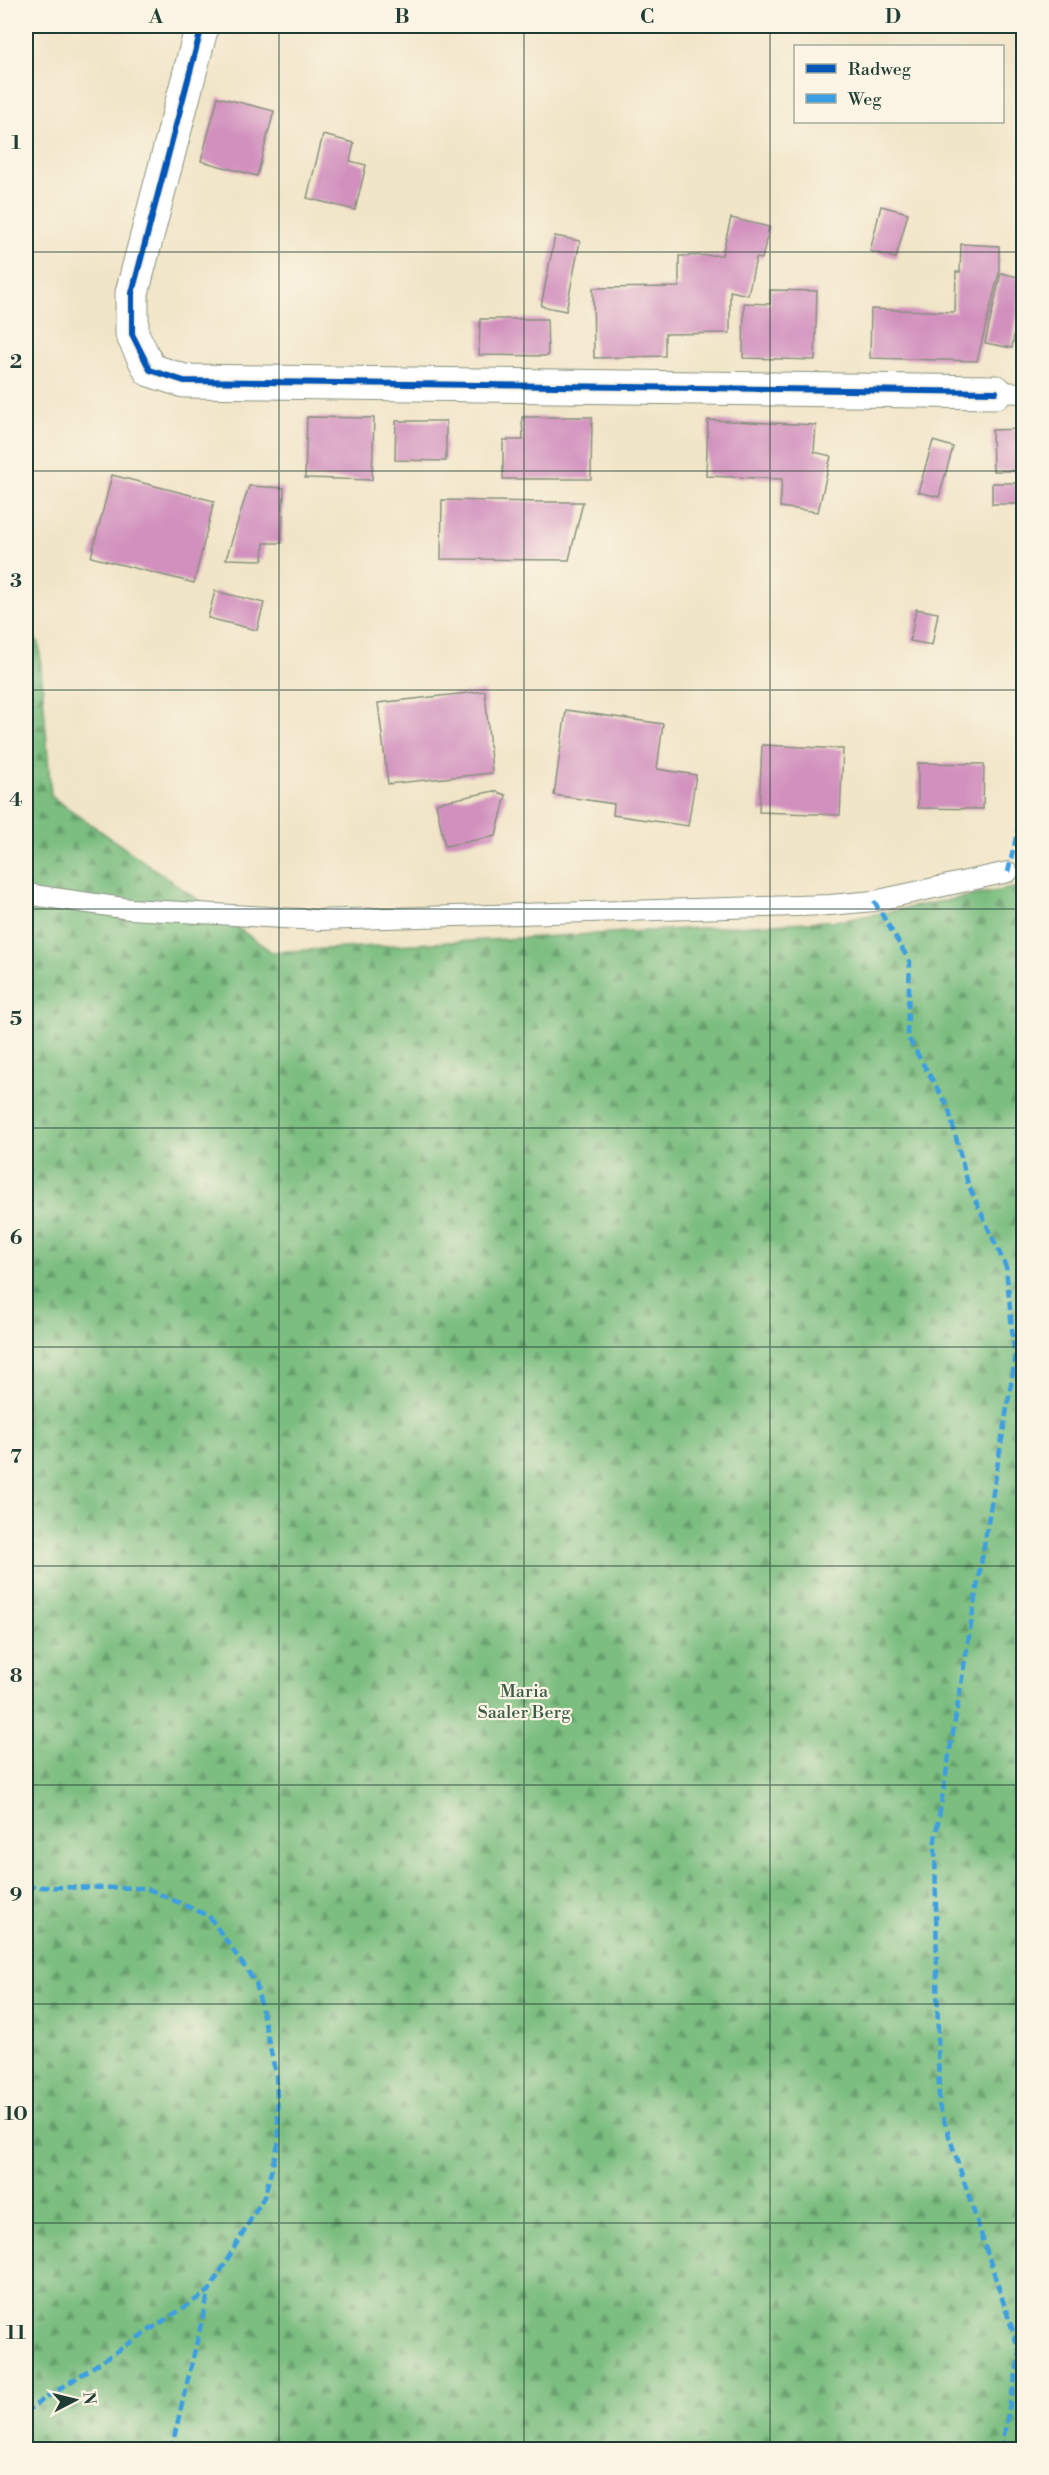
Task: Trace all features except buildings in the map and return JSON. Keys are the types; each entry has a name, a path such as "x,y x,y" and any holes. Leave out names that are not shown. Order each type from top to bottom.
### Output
{"street":[{"path":"202,26 132,293 132,334 150,370 184,381 1010,392"}],"lane":[{"path":"26,894 130,909 317,920 830,905 874,901 1008,872"}],"green space":[{"name":"Maria Saaler Berg","path":"26,631 39,643 51,796 272,952 844,920 1023,886 1023,2449 26,2449"}],"marked path":[{"path":"1008,872 1024,803"},
{"path":"874,901 910,962 907,1036 948,1107 968,1184 1006,1267 1015,1360 935,1840 939,2105 1020,2353 1001,2450"},
{"path":"26,1887 146,1888 209,1916 256,1983 276,2075 279,2141 265,2195 209,2291 26,2411"},
{"path":"171,2450 209,2291"}],"cycle path":[{"path":"202,26 132,293 132,334 150,370 184,381 996,392"}]}
